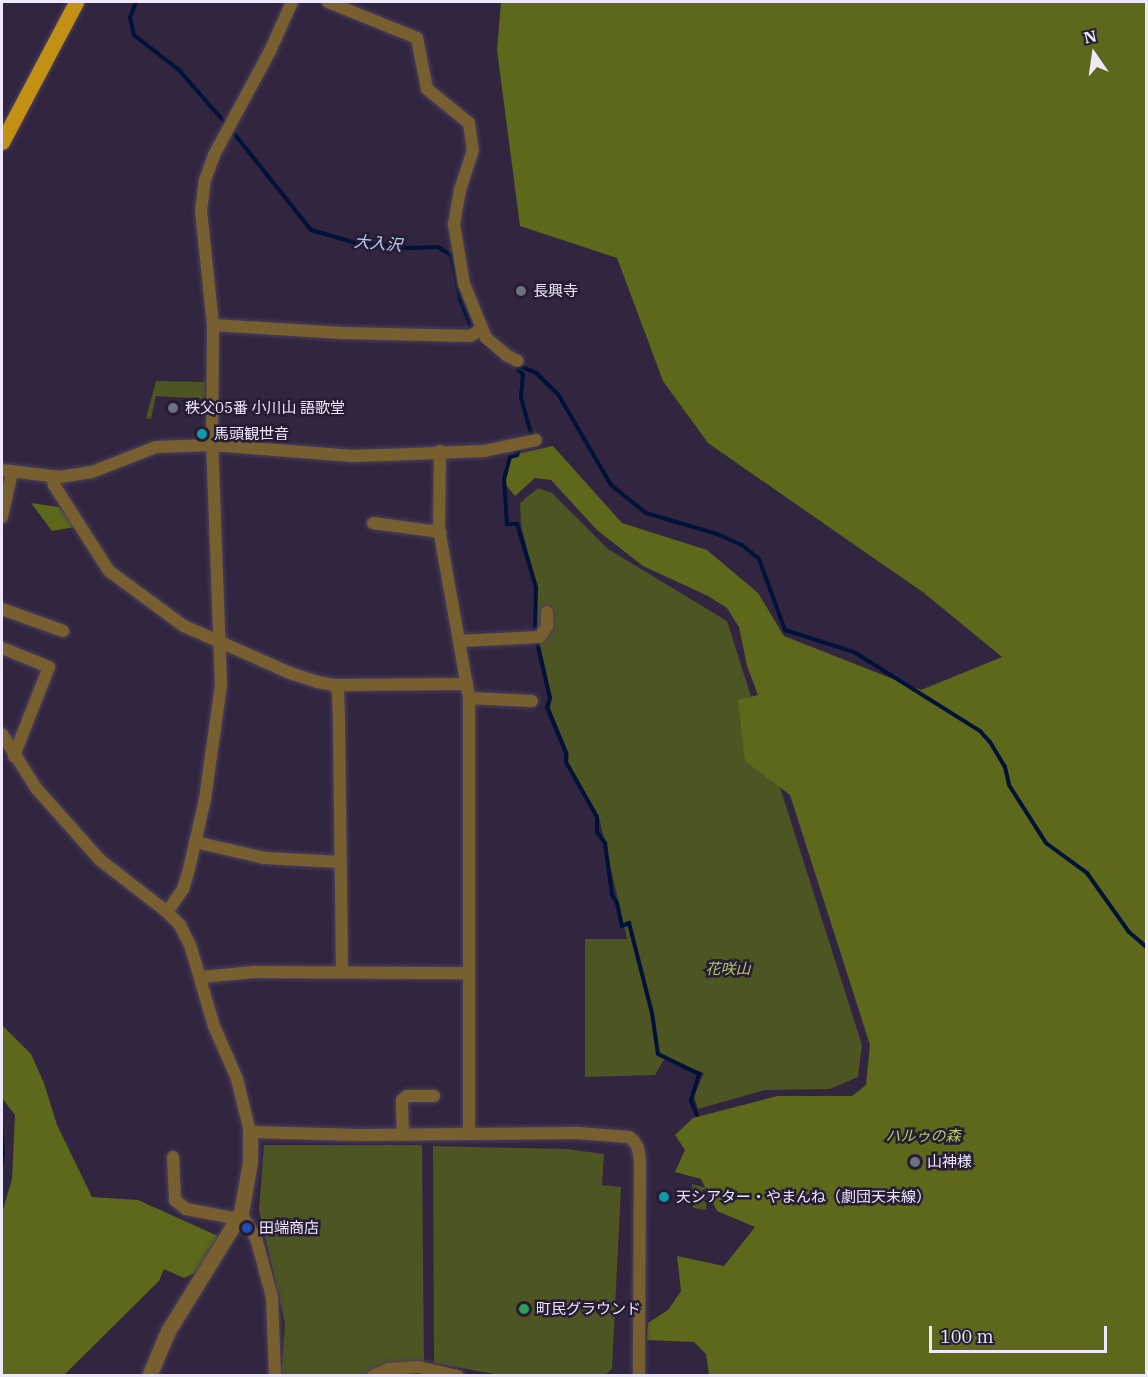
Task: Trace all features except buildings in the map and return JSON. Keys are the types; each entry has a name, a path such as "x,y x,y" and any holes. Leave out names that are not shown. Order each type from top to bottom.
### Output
{"main road":[{"path":"2,142 76,2"}],"street":[{"path":"167,912 183,890 205,799 219,706 212,445 213,325 201,211 205,180 214,155 236,117 292,2"},
{"path":"328,2 417,38 427,89 469,123 472,150 460,190 454,224 464,284 477,332 492,345 518,361"},
{"path":"213,325 343,333 477,332"},
{"path":"2,517 7,471 52,477 92,472 156,447 212,445 353,456 507,448 536,440"},
{"path":"440,451 440,532 469,698 470,1134"},
{"path":"52,477 54,485 109,571 184,626 290,673 334,685 467,684"},
{"path":"373,523 440,532"},
{"path":"2,609 63,631"},
{"path":"460,641 540,637 547,626 547,612"},
{"path":"2,648 50,667 14,756"},
{"path":"334,685 338,692 342,972"},
{"path":"469,698 532,701"},
{"path":"2,734 14,756 57,813 100,860 167,912 187,936 214,1026 242,1093 250,1132 247,1193 240,1216 168,1331 150,1376"},
{"path":"195,842 265,858 340,862"},
{"path":"201,977 223,973 469,973"},
{"path":"404,1135 402,1100 407,1096 434,1096"},
{"path":"250,1132 404,1135 578,1133 629,1137 638,1148 640,1160 639,1376"},
{"path":"173,1157 175,1200 186,1209 240,1216 256,1238 272,1297 275,1376"},
{"path":"373,1376 389,1369 409,1371 434,1369 458,1376"}],"green space":[{"name":"ハルゥの森","path":"501,2 1146,2 1146,1375 709,1375 706,1354 694,1342 647,1340 648,1323 668,1310 681,1291 677,1256 724,1266 755,1227 717,1211 701,1179 675,1172 685,1150 675,1135 693,1118 777,1096 852,1096 866,1085 870,1045 790,795 745,761 738,700 758,695 747,666 739,627 727,608 708,596 643,566 597,530 551,480 535,478 515,496 502,480 512,455 553,446 622,523 707,550 758,593 784,636 921,690 1002,657 924,593 708,443 663,381 617,258 520,226 497,50"},
{"path":"156,381 205,382 205,399 156,396 151,419 146,418"},
{"name":"花咲山","path":"538,488 552,493 608,549 727,621 862,1045 858,1077 830,1089 765,1090 698,1109 694,1096 704,1073 665,1058 655,1075 585,1077 585,939 627,939 599,817 568,762 569,754 550,708 552,698 537,632 537,587 521,525 520,503"},
{"path":"31,503 59,507 75,527 52,531"},
{"path":"2,1025 31,1054 44,1083 57,1125 92,1197 138,1200 218,1236 195,1273 184,1278 164,1269 159,1281 64,1375 2,1375 2,1213 12,1179 15,1115 2,1098"},
{"path":"264,1145 422,1145 424,1363 380,1367 366,1375 281,1375 285,1323 259,1210"},
{"name":"町民グラウンド","path":"433,1146 567,1149 604,1154 602,1185 621,1187 612,1369 605,1375 499,1375 434,1363"},
{"path":"692,1184 707,1188 706,1210 693,1208"}],"water":[{"path":"2,1106 5,1155 2,1171"}],"waterway":[{"name":"大入沢","path":"136,2 130,18 134,35 179,70 227,125"},
{"name":"大入沢","path":"232,131 311,230 356,243 410,248 438,247 451,255 460,299 472,328 481,342 502,358"},
{"path":"517,365 536,373 558,394 611,485 646,513 717,534 742,545 759,559 785,630 854,652 980,731 990,742 1005,767 1009,785 1046,843 1087,873 1129,932 1146,947"},
{"path":"518,365 518,370 523,374 521,398 532,436 529,437"},
{"path":"518,445 517,455 510,457 504,479 507,524 517,524 536,587 535,634 550,698 547,707 566,753 566,762 597,817 597,832 605,843 612,895 617,903 622,926 629,923 652,1013 658,1054 699,1074 691,1101 697,1115"}],"place":[{"name":"長興寺","path":"521,291"},
{"name":"秩父05番 小川山 語歌堂","path":"173,408"},
{"name":"馬頭観世音","path":"202,434"},
{"name":"山神様","path":"915,1162"},
{"name":"天シアター・やまんね（劇団天末線）","path":"664,1197"},
{"name":"田端商店","path":"247,1228"},
{"name":"町民グラウンド","path":"524,1309"}]}
